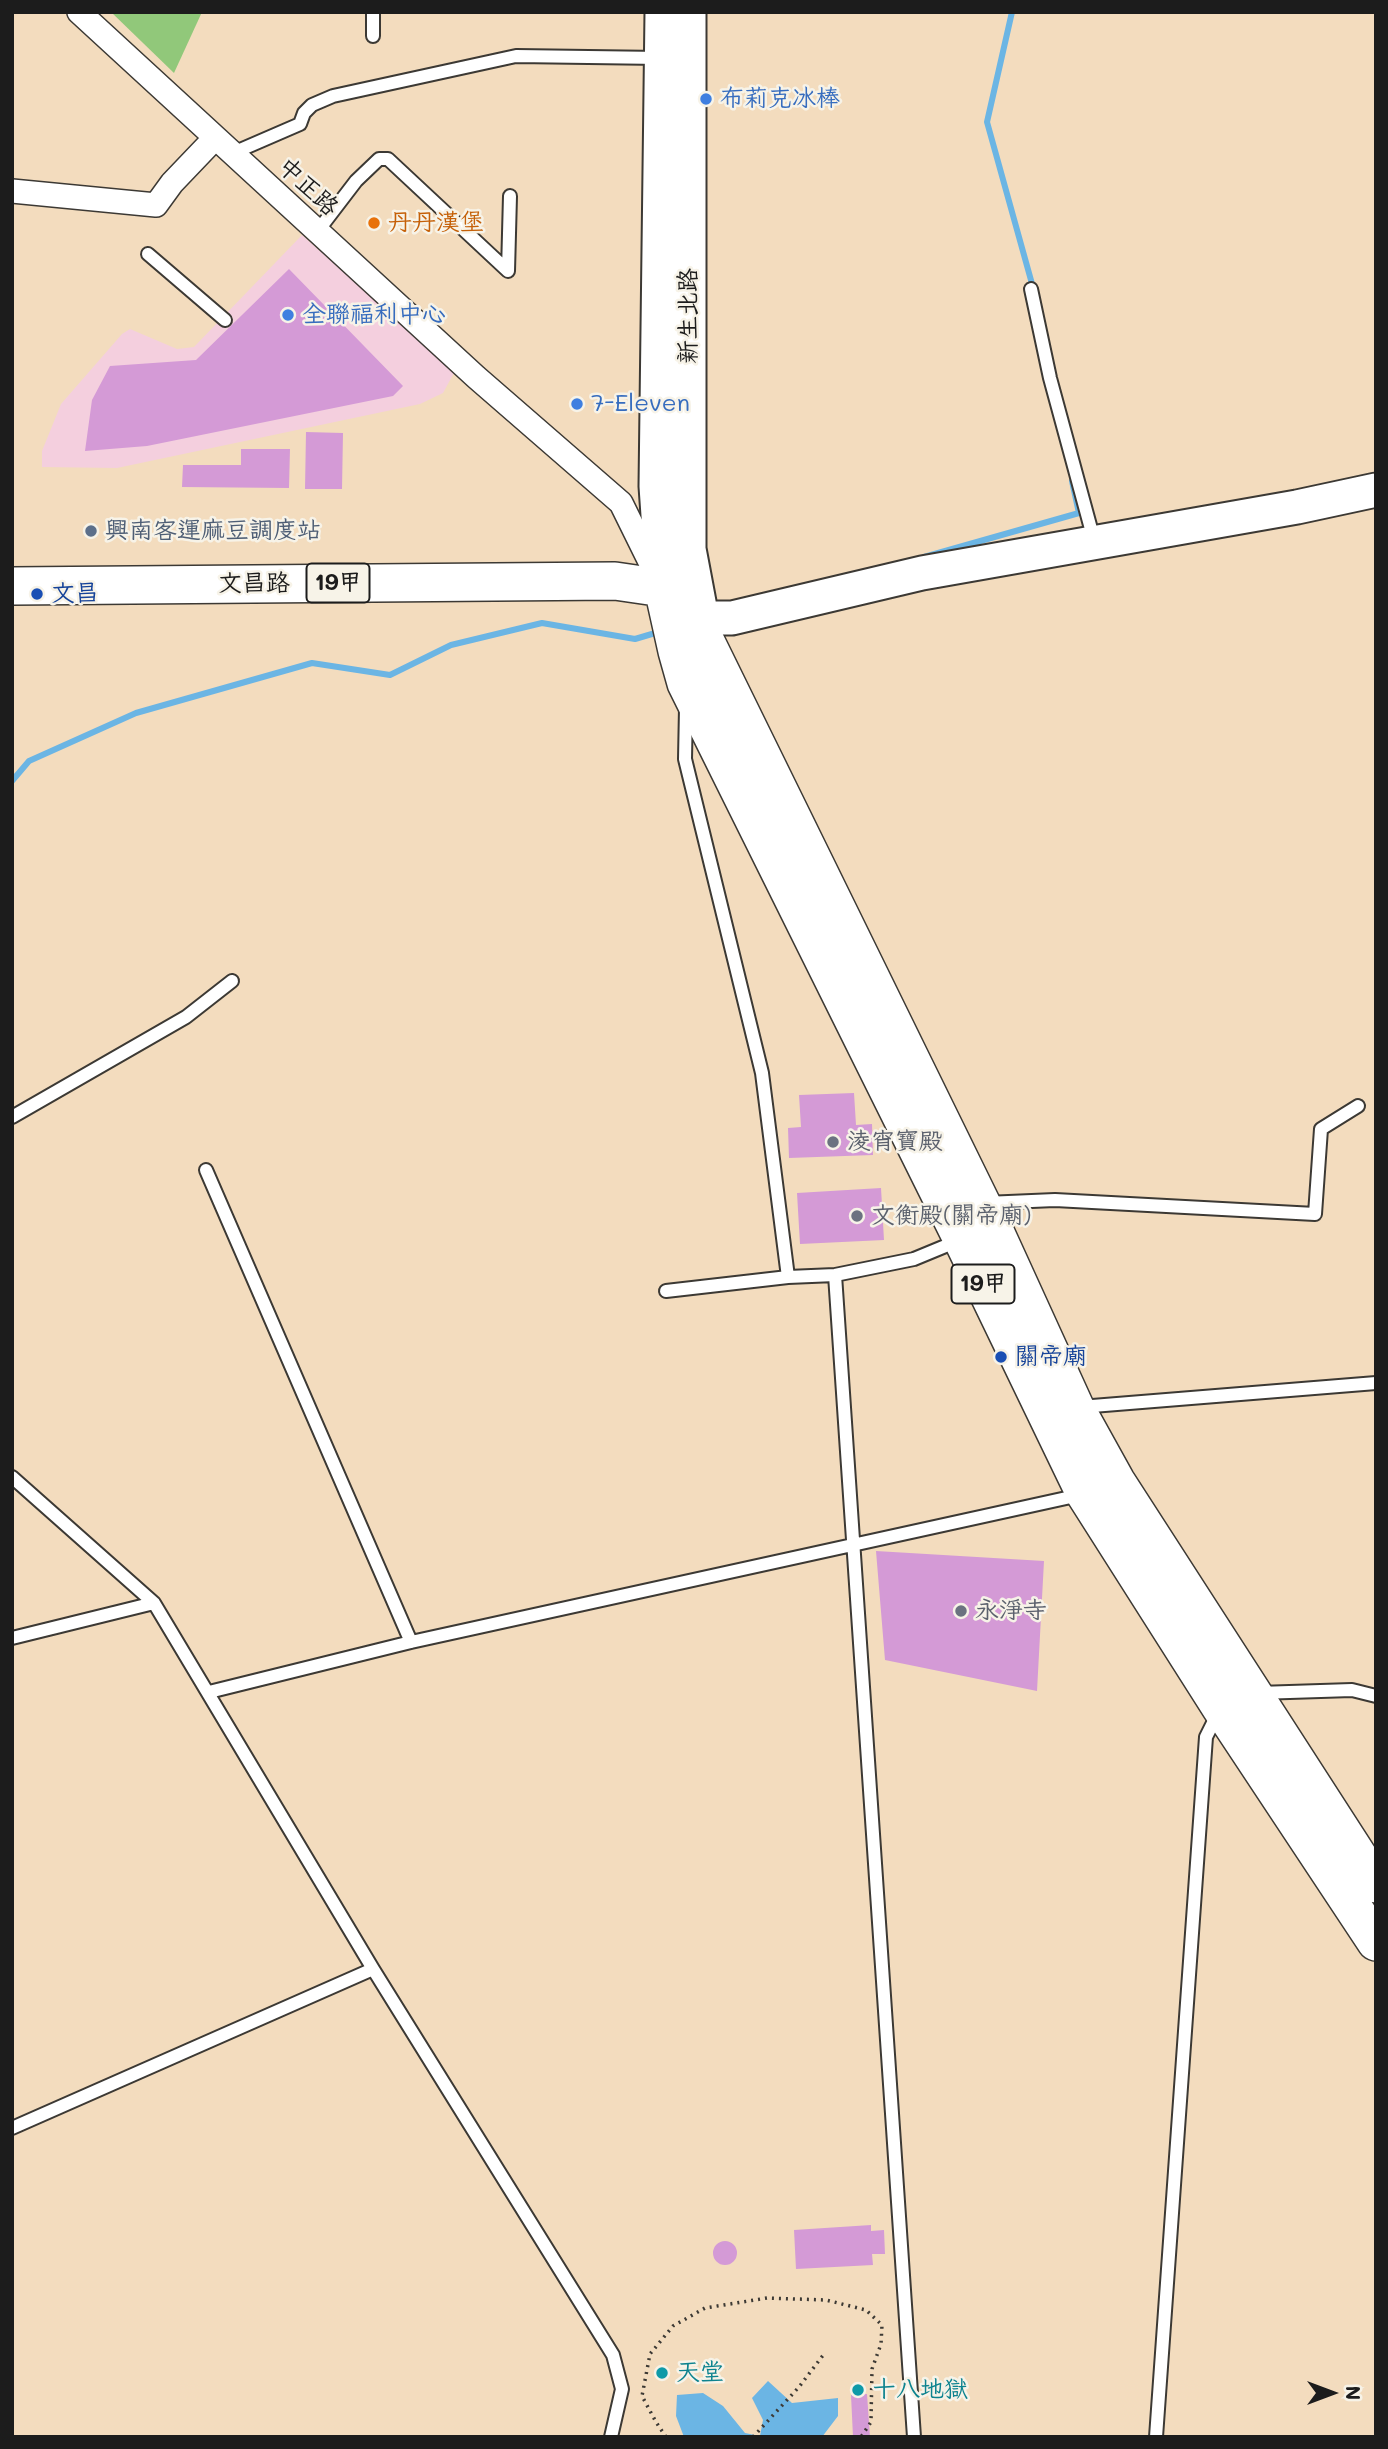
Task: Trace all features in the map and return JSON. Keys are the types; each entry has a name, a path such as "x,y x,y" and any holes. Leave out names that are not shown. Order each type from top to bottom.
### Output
{"main road":[{"name":"新生北路","path":"662,12 656,486 663,588"},
{"name":"新生北路","path":"689,12 689,549 702,618"},
{"path":"702,618 732,618 922,573 1094,544 1376,490"},
{"name":"文昌路","path":"12,586 615,581 663,588"},
{"name":"19甲","path":"663,588 702,618 705,640 1101,1488 1221,1708 1376,1942"},
{"name":"19甲","path":"663,588 686,683 1075,1407 1101,1488 1254,1693 1376,1884"}],"street":[{"name":"中正路","path":"79,12 476,377 621,503 663,588"},
{"path":"12,191 156,205 172,183 215,138"}],"lane":[{"path":"373,12 373,36"},
{"path":"233,153 300,124 304,113 312,105 333,96 516,57 662,58"},
{"path":"317,232 356,181 379,159 388,159 508,271 510,196"},
{"path":"148,254 225,320"},
{"path":"1031,289 1050,378 1094,544"},
{"path":"686,683 685,759 762,1073 788,1277"},
{"path":"12,1117 186,1017 232,981"},
{"path":"666,1291 788,1277 835,1275 914,1259 978,1226 1055,1200 1315,1214 1321,1129 1358,1106"},
{"path":"206,1170 411,1642"},
{"path":"835,1275 914,2437"},
{"path":"1075,1407 1376,1383"},
{"path":"12,1477 154,1603 373,1969 612,2355 622,2389 611,2437"},
{"path":"209,1692 411,1642 1101,1488"},
{"path":"12,1637 154,1603"},
{"path":"1254,1693 1352,1690 1376,1696"},
{"path":"1157,2437 1206,1737 1221,1708"},
{"path":"12,2128 373,1969"}],"path":[{"path":"666,2437 642,2396 650,2354 673,2326 705,2308 766,2298 826,2300 866,2310 882,2325 881,2344 872,2369 871,2422 861,2437"},
{"path":"753,2437 799,2387 824,2354"}],"shaded area":[{"path":"302,235 455,371 443,393 420,404 117,468 42,467 42,451 61,404 122,334 130,329 177,349 194,347"}],"green space":[{"path":"111,12 202,12 174,73"}],"water":[{"path":"768,2381 792,2403 838,2398 838,2416 822,2437 684,2437 676,2416 677,2395 703,2393 723,2406 745,2433 760,2436 763,2420 752,2398"}],"building":[{"name":"全聯福利中心","path":"289,269 403,386 393,396 147,446 85,451 92,400 110,366 196,360"},
{"path":"306,432 343,433 342,489 305,489"},
{"path":"241,449 290,449 289,488 182,487 183,465 241,465"},
{"path":"854,1093 856,1125 872,1124 873,1155 789,1158 788,1128 801,1127 799,1095"},
{"path":"881,1188 884,1240 800,1244 797,1193"},
{"name":"永淨寺","path":"876,1551 1044,1561 1037,1691 885,1660"},
{"path":"871,2225 871,2231 884,2230 885,2254 872,2254 873,2265 796,2269 794,2230"},
{"path":"725,2241 734,2244 737,2253 734,2262 725,2265 716,2262 713,2253 716,2244"},
{"path":"867,2394 870,2437 853,2437 851,2395"}],"waterway":[{"path":"1012,12 987,122 1034,291"},
{"path":"924,557 1079,513 1072,481"},
{"path":"12,781 29,761 136,713 312,663 390,675 451,645 542,623 635,639 662,631"}],"place":[{"name":"布莉克冰棒","path":"706,99"},
{"name":"丹丹漢堡","path":"374,223"},
{"name":"全聯福利中心","path":"288,315"},
{"name":"7-Eleven","path":"577,404"},
{"name":"興南客運麻豆調度站","path":"91,531"},
{"name":"文昌","path":"37,594"},
{"name":"淩宵寶殿","path":"833,1142"},
{"name":"文衡殿(關帝廟)","path":"857,1216"},
{"name":"關帝廟","path":"1001,1357"},
{"name":"永淨寺","path":"961,1611"},
{"name":"天堂","path":"662,2373"},
{"name":"十八地獄","path":"858,2390"}]}
